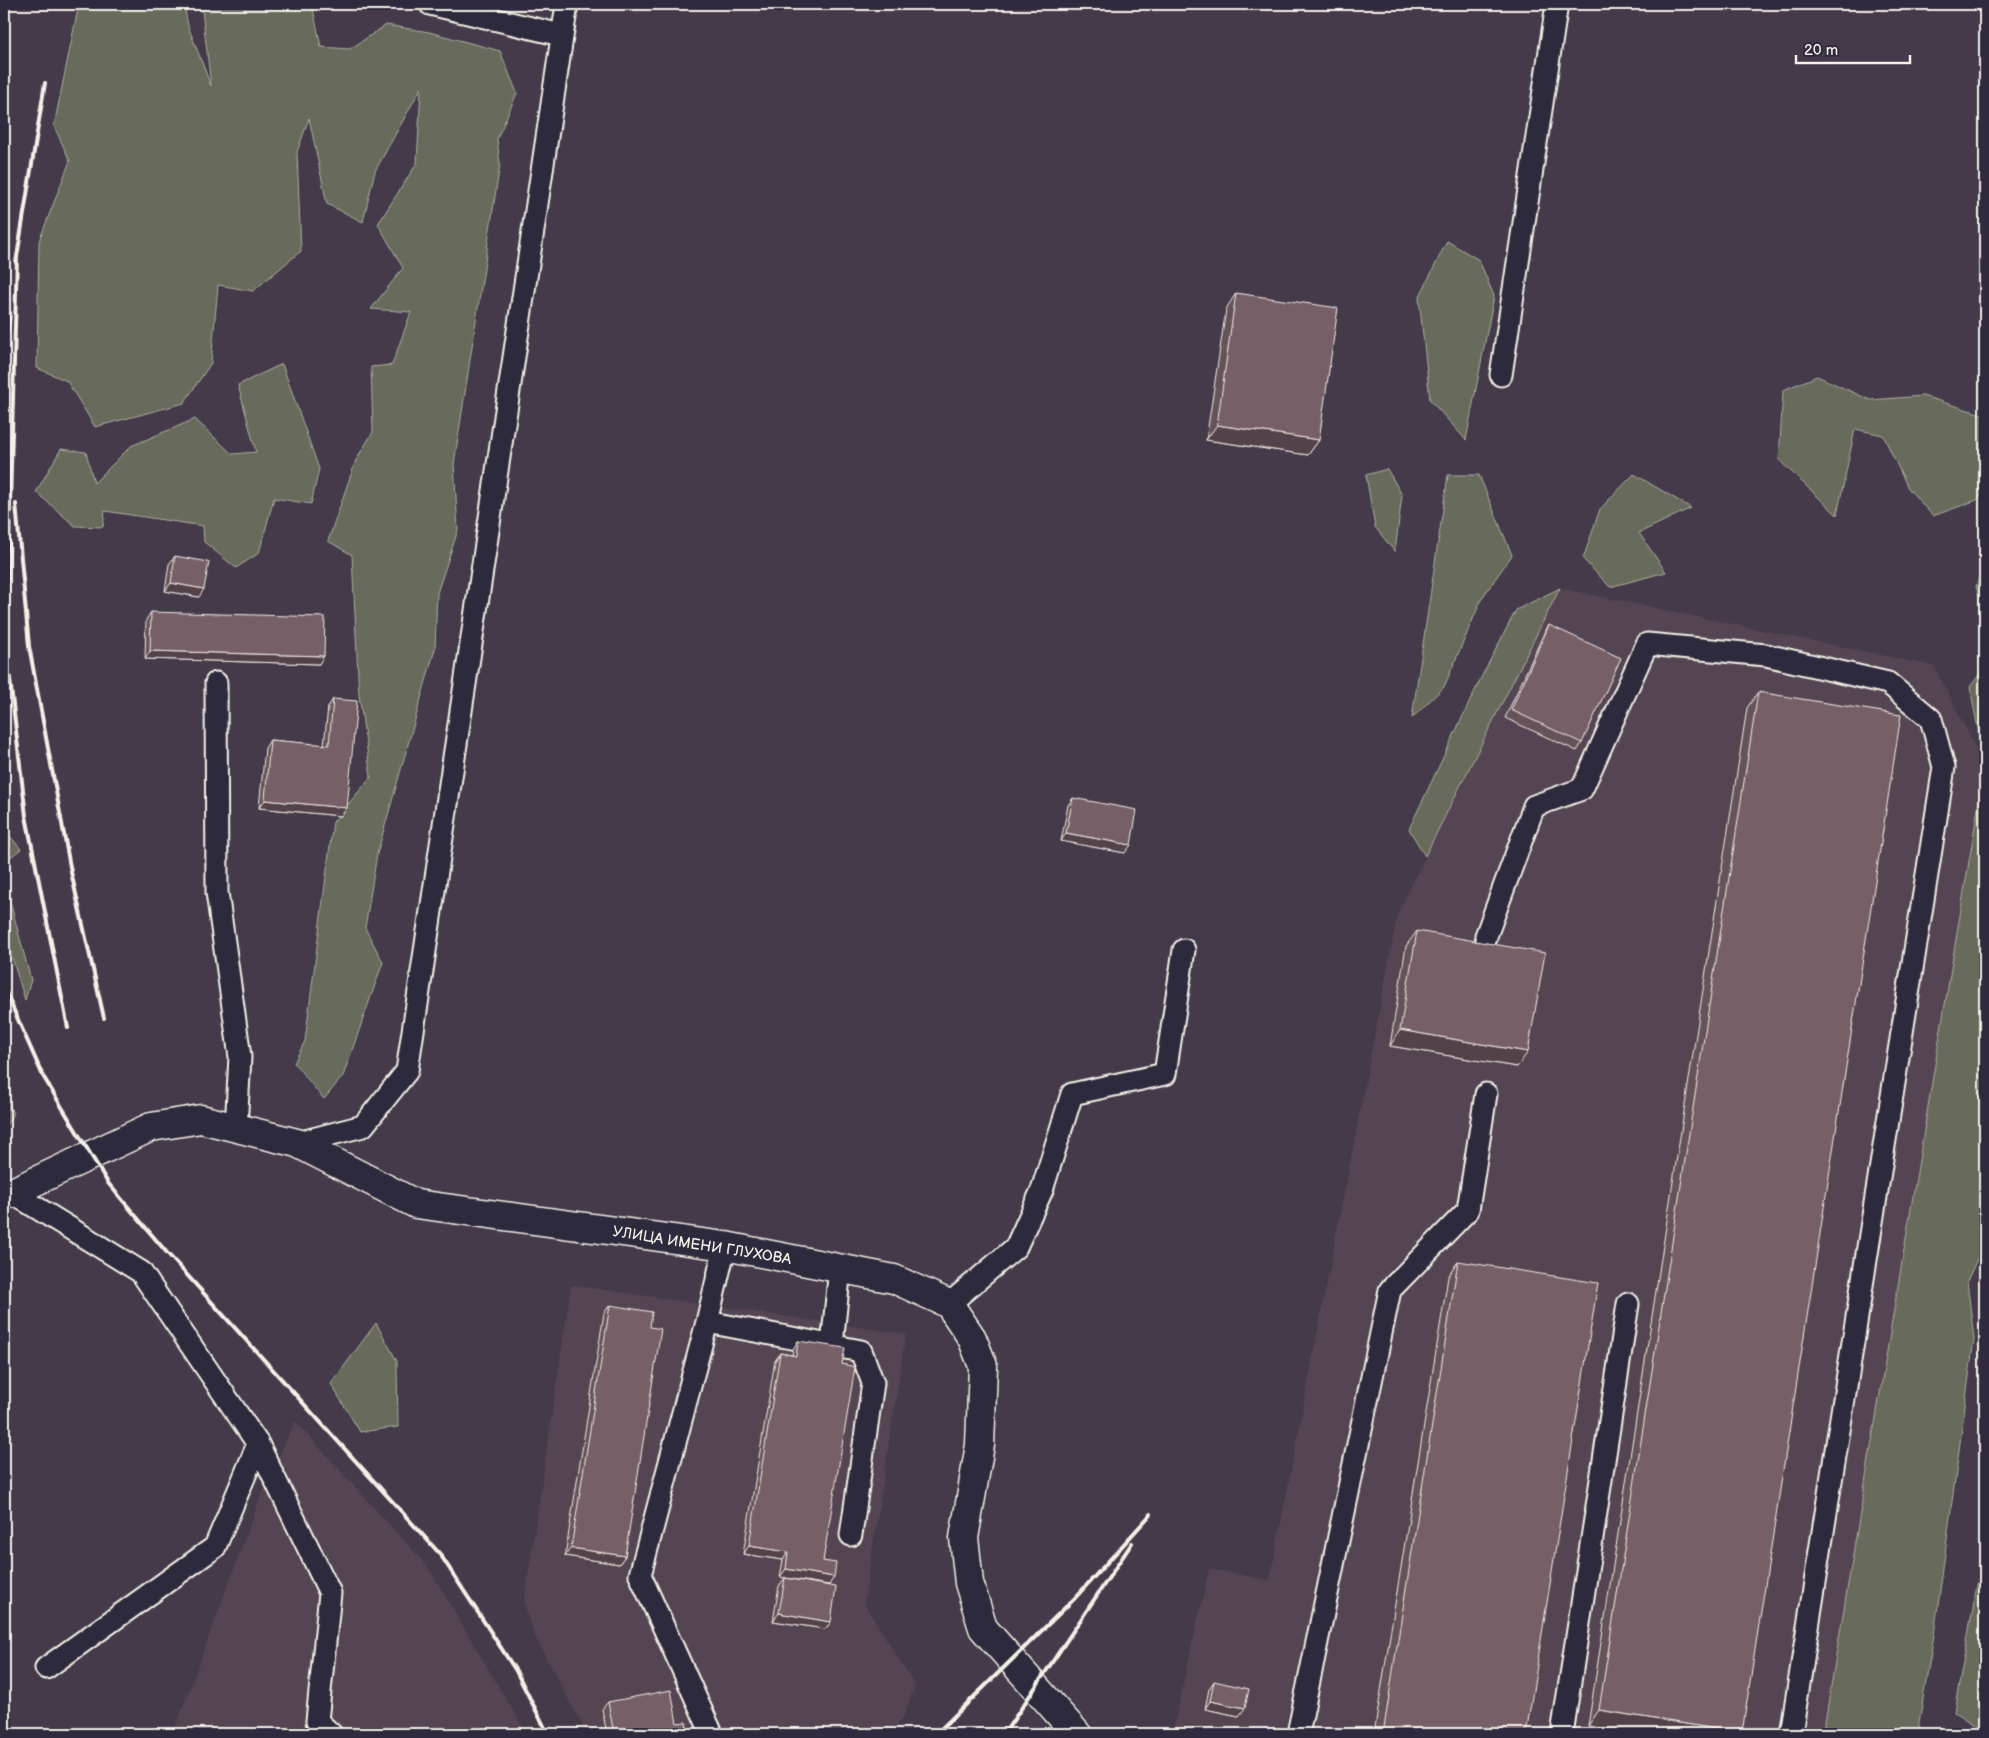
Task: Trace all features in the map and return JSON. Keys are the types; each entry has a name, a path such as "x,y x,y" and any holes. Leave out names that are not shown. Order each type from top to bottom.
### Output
{"street":[{"name":"УЛИЦА ИМЕНИ ГЛУХОВА","path":"8,1194 151,1127 200,1119 297,1144 416,1204 725,1246 894,1279 949,1304"},
{"path":"949,1304 972,1338 983,1366 980,1445 964,1538 969,1583 983,1628 1077,1734"}],"lane":[{"path":"430,4 561,35"},
{"path":"297,1144 363,1126 407,1071 567,4"},
{"path":"1501,375 1556,4"},
{"path":"1486,936 1534,806 1582,790 1647,644 1766,655 1888,683 1930,719 1944,767 1792,1734"},
{"path":"216,683 217,892 240,1057 236,1128"},
{"path":"949,1304 1016,1247 1042,1190 1072,1094 1165,1074 1184,950"},
{"path":"1298,1734 1390,1290 1468,1210 1486,1094"},
{"path":"8,1194 141,1272 258,1444 330,1593 317,1721 331,1734"},
{"path":"712,1734 640,1575 708,1322 725,1246"},
{"path":"832,1345 840,1268"},
{"path":"1562,1734 1628,1304"},
{"path":"708,1322 862,1350 873,1383 852,1535"},
{"path":"46,1668 215,1546 258,1444"}],"shaded area":[{"path":"1560,588 1934,666 1985,766 1823,1734 1172,1734 1209,1569 1270,1580 1398,912"},
{"path":"571,1285 906,1334 864,1603 915,1685 904,1716 889,1734 587,1734 534,1635 524,1603"},
{"path":"295,1421 428,1567 527,1734 173,1734 260,1498"}],"green space":[{"path":"4,4 7,4 7,29 4,43"},
{"path":"79,4 184,4 188,26 211,86 202,10 218,4 312,4 321,47 350,49 386,25 429,32 500,51 517,93 497,139 500,164 454,464 458,530 437,593 435,649 377,854 365,928 383,962 343,1076 324,1099 294,1063 305,1041 333,822 371,777 359,695 352,555 328,541 356,460 373,432 371,367 392,365 411,312 371,309 403,268 378,224 417,163 421,88 375,171 363,222 327,204 309,118 297,152 301,251 253,291 218,285 211,363 184,403 95,427 67,381 37,368 39,241 70,161 54,126"},
{"path":"1447,241 1479,260 1494,296 1466,440 1430,400 1419,298"},
{"path":"282,364 319,469 311,504 274,498 259,553 236,568 204,542 203,526 105,511 103,527 75,526 36,492 61,449 86,452 94,483 131,446 195,419 232,454 256,452 238,385"},
{"path":"1817,376 1870,400 1923,396 1985,415 1985,491 1977,500 1933,516 1908,488 1883,435 1855,429 1837,515 1779,460 1783,390"},
{"path":"1387,469 1402,495 1395,552 1375,527 1366,475"},
{"path":"1634,474 1691,508 1639,533 1666,572 1610,587 1583,559 1600,509"},
{"path":"1448,475 1479,475 1512,555 1482,598 1444,687 1412,718"},
{"path":"1985,558 1985,612 1976,587"},
{"path":"1560,588 1425,856 1409,829 1482,676 1516,610"},
{"path":"1985,667 1985,766 1970,687"},
{"path":"1985,766 1985,1242 1967,1281 1974,1339 1934,1635 1917,1734 1823,1734"},
{"path":"4,829 21,849 4,862"},
{"path":"4,879 31,980 25,1000 4,932"},
{"path":"4,1090 13,1114 4,1129"},
{"path":"376,1323 397,1361 398,1427 360,1432 331,1384"},
{"path":"1985,1541 1985,1732 1954,1712"}],"building":[{"path":"1236,293 1338,308 1319,440 1217,425"},
{"path":"175,556 209,562 204,589 171,583"},
{"path":"151,612 325,617 324,656 150,651"},
{"path":"1549,625 1621,658 1582,743 1511,710"},
{"path":"1758,692 1901,715 1742,1733 1599,1710"},
{"path":"333,699 357,701 347,808 265,800 270,740 329,745"},
{"path":"1073,798 1137,810 1131,845 1066,833"},
{"path":"1417,931 1545,953 1528,1052 1400,1030"},
{"path":"1458,1261 1598,1283 1526,1734 1383,1734"},
{"path":"610,1305 652,1312 650,1327 661,1329 625,1556 571,1548"},
{"path":"798,1341 845,1348 842,1364 855,1367 823,1561 836,1563 834,1577 786,1569 788,1552 749,1546 780,1353 796,1356"},
{"path":"785,1578 836,1587 831,1622 779,1613"},
{"path":"1214,1681 1249,1689 1245,1708 1210,1701"},
{"path":"671,1690 677,1723 686,1722 688,1734 614,1734 608,1702"},
{"path":"1231,1730 1257,1734 1230,1734"}],"railway":[{"path":"16,263 45,83"},
{"path":"17,256 6,645 26,816 68,1028"},
{"path":"4,357 10,313"},
{"path":"16,504 29,646 71,872 104,1018"},
{"path":"4,988 43,1076 108,1183 168,1254 440,1554 516,1671 548,1734"},
{"path":"936,1734 1075,1598 1151,1514"},
{"path":"1004,1734 1132,1543"}]}
